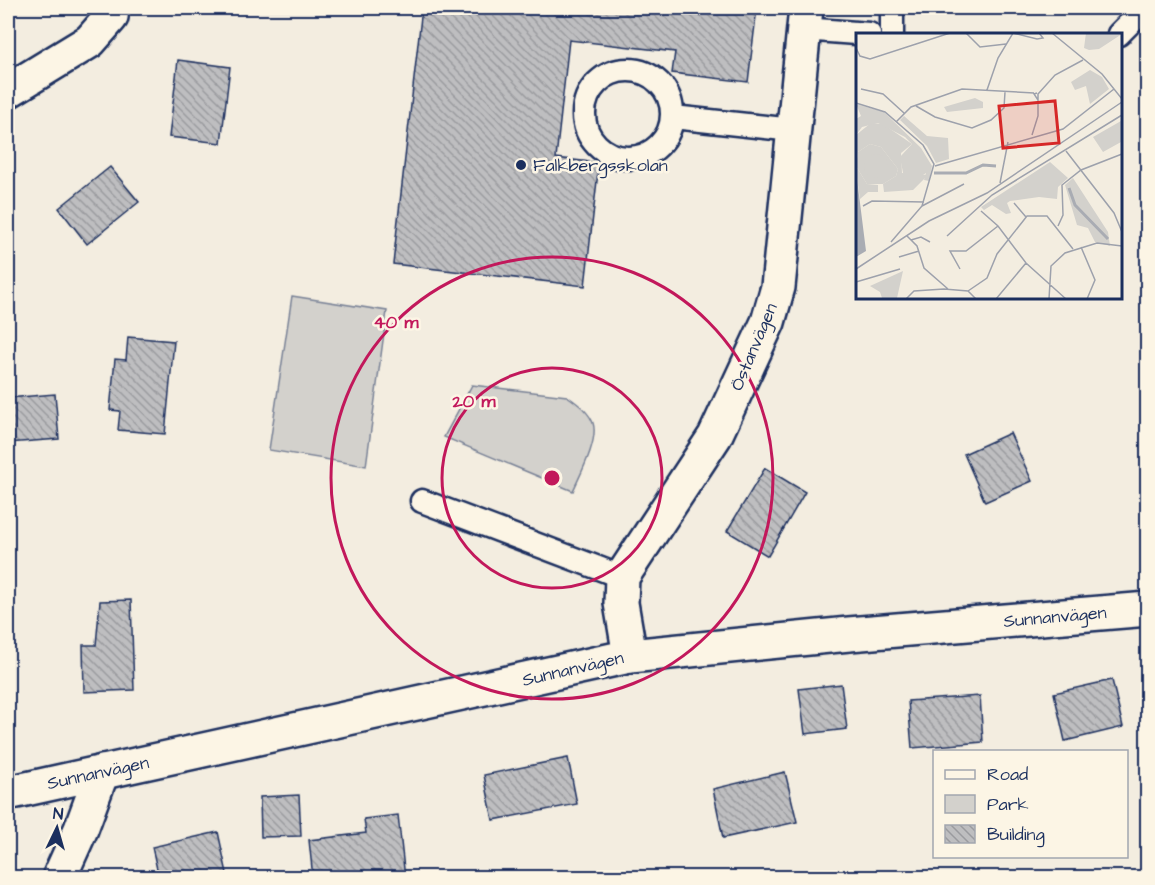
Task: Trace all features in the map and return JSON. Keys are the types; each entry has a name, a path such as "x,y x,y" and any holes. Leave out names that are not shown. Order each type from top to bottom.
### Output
{"street":[{"path":"8,91 90,41 111,17 112,8"},
{"name":"Östanvägen","path":"622,577 715,435 768,322 778,287 805,18"},
{"path":"622,577 621,603 630,656"},
{"name":"Sunnanvägen","path":"8,793 630,656 849,634 1148,609"},
{"path":"59,878 81,829 102,772"}],"lane":[{"path":"892,8 892,33"},
{"path":"1120,33 1145,8"},
{"path":"805,18 864,33"},
{"path":"673,117 793,130"},
{"path":"422,501 622,577"}],"green space":[{"path":"292,296 387,311 366,466 269,450"},
{"path":"472,385 567,396 585,411 593,423 593,439 573,491 444,437"}],"building":[{"path":"422,8 757,8 748,82 672,73 675,52 569,40 556,158 599,163 585,286 393,264"},
{"path":"178,60 230,67 221,143 169,137"},
{"path":"110,167 139,202 87,244 59,208"},
{"path":"128,337 174,341 165,434 118,430 120,411 110,410 115,359 126,360"},
{"path":"55,394 59,439 8,443 8,398"},
{"path":"1010,433 1032,481 985,502 964,454"},
{"path":"765,468 805,492 768,556 727,531"},
{"path":"131,600 134,690 84,692 83,645 96,645 100,601"},
{"path":"1112,680 1123,727 1065,741 1054,693"},
{"path":"841,684 847,729 805,734 799,689"},
{"path":"980,696 983,742 912,748 908,701"},
{"path":"568,758 577,804 493,820 484,775"},
{"path":"785,772 797,822 723,838 713,789"},
{"path":"299,795 301,836 261,837 260,797"},
{"path":"398,815 405,878 313,878 309,840 366,833 364,819"},
{"path":"218,832 228,878 159,878 152,847"}],"place":[{"name":"Falkbergsskolan","path":"521,165"}]}
